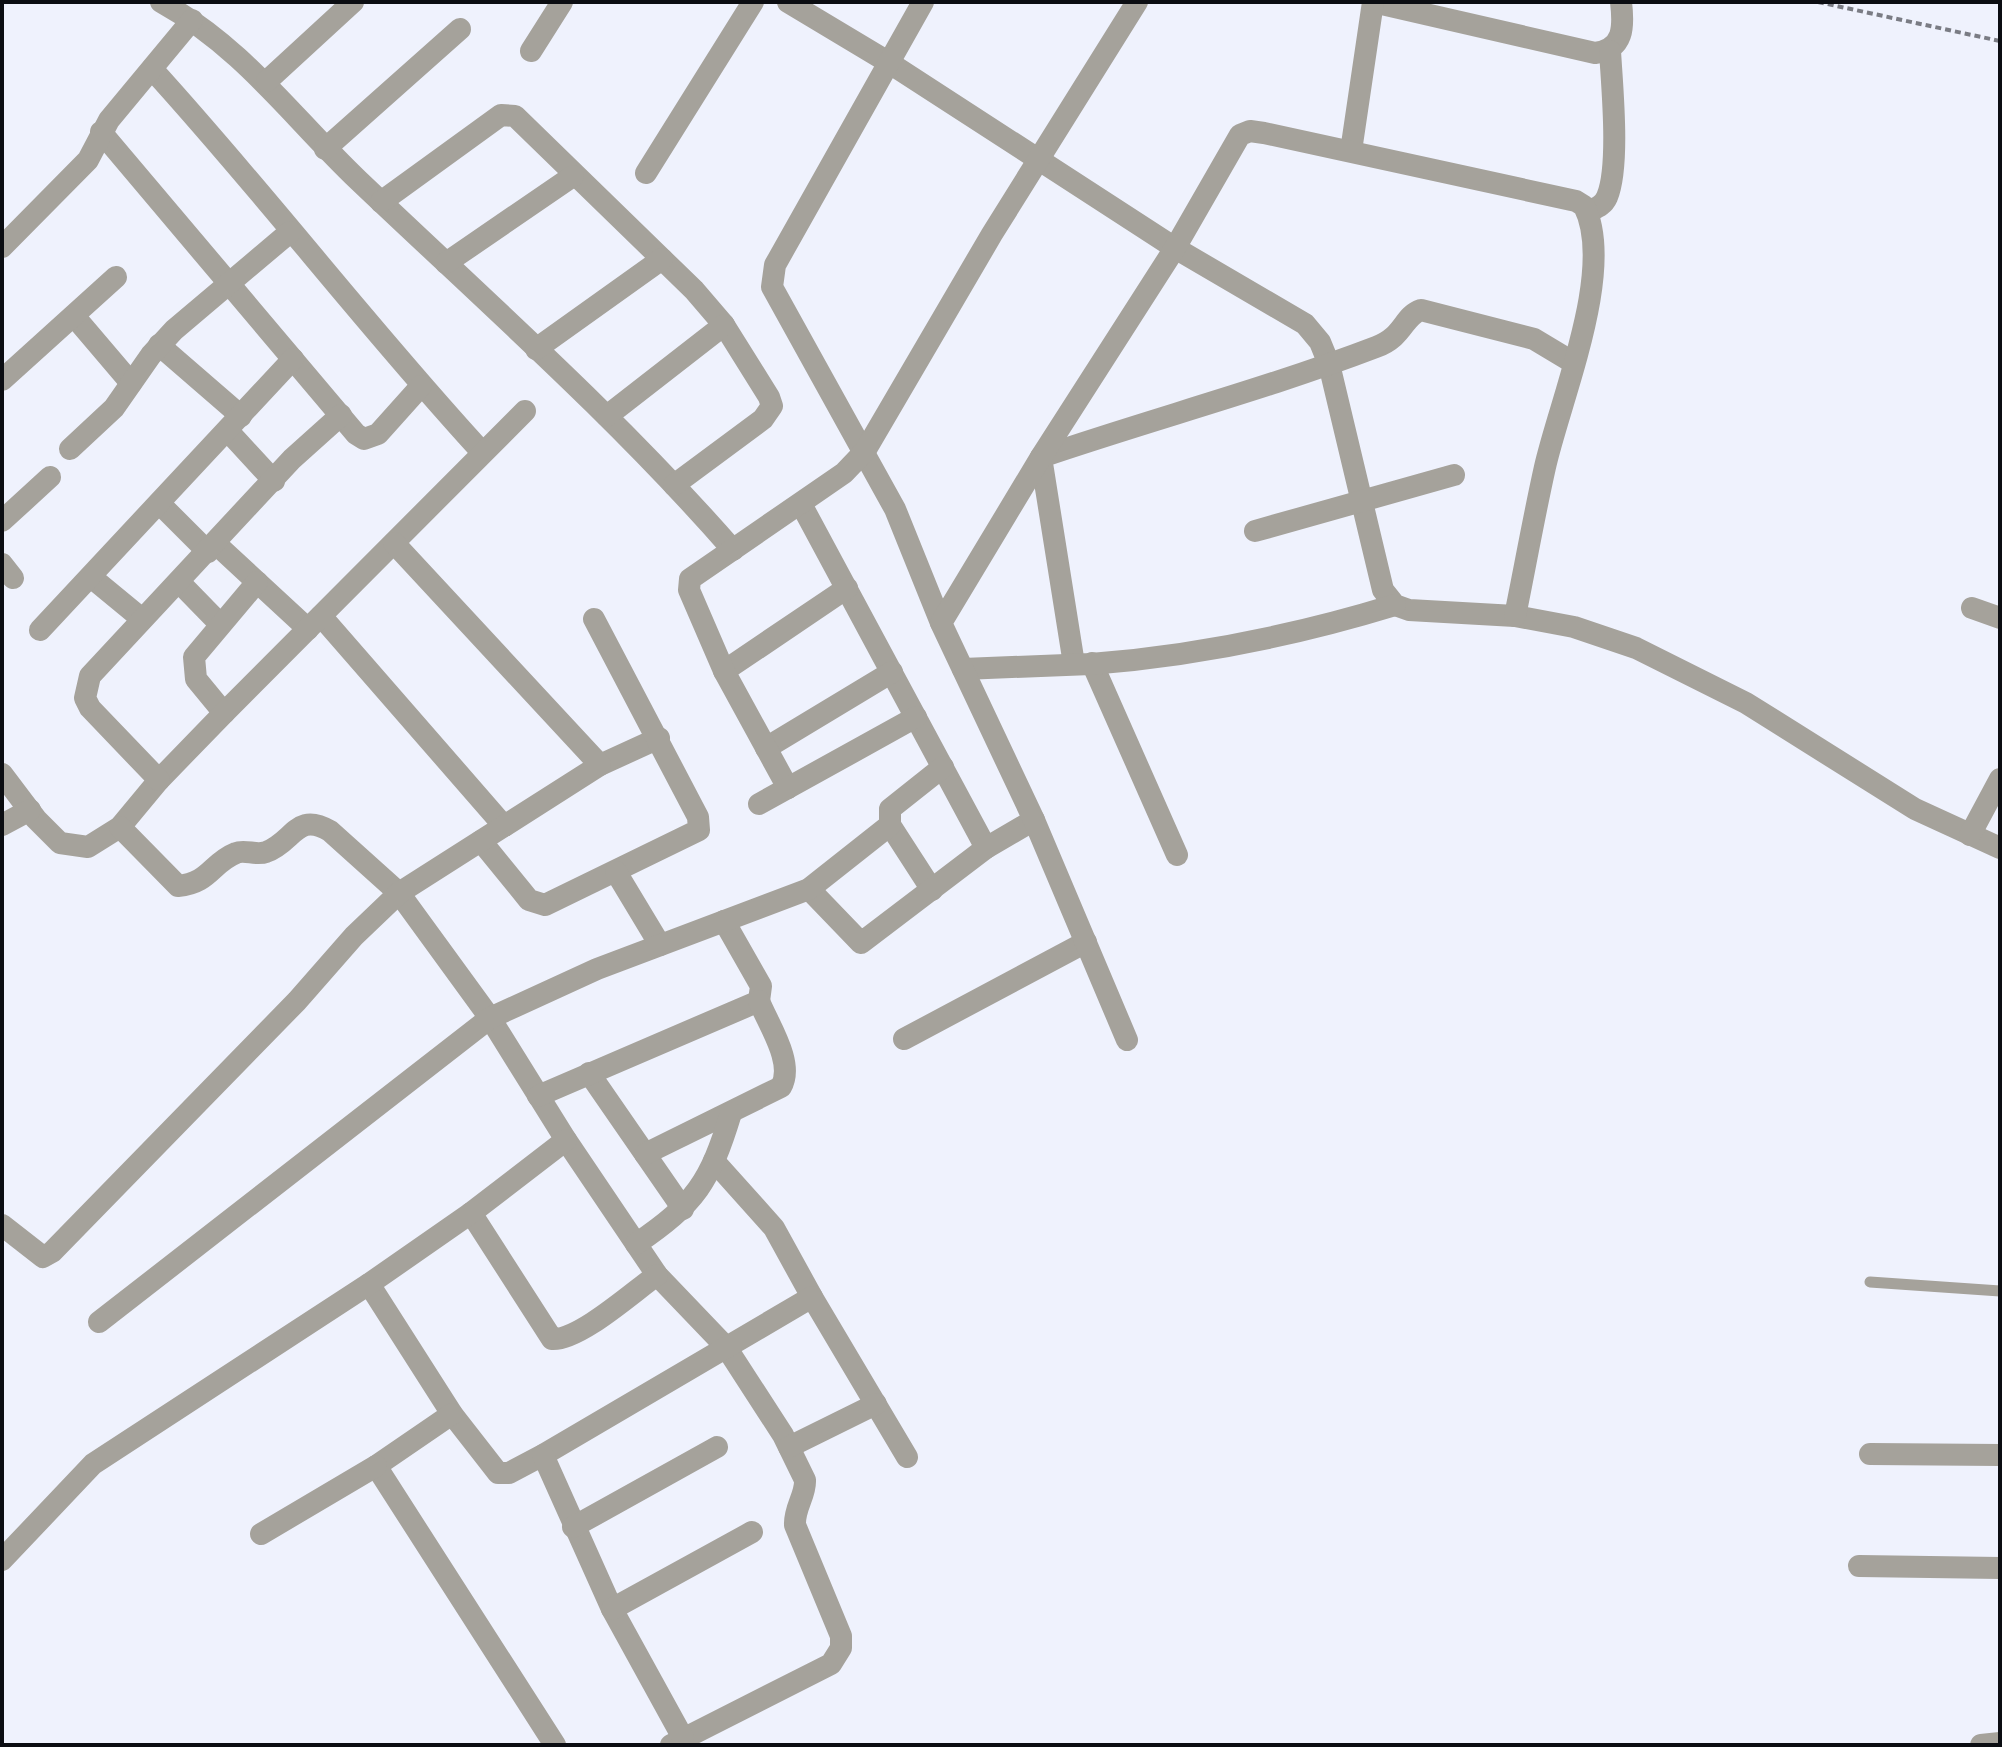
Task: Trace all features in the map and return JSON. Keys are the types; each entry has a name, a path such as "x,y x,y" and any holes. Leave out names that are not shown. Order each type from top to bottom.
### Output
{"street":[{"path":"267,81 353,2"},
{"path":"531,51 562,2"},
{"path":"646,173 753,2"},
{"path":"788,2 888,62 1175,248 1305,324 1320,342 1329,364 1383,590 1395,605 1409,610 1515,616 1574,627 1636,648 1746,703 1915,809 2000,848"},
{"path":"923,2 772,277 777,298 895,509 941,623 1034,820 1127,1040"},
{"path":"788,788 724,671 689,585 693,576 844,473 865,451 1039,158 1137,2"},
{"path":"1351,151 1373,2 1595,53 1610,51 1618,44 1623,30 1621,2"},
{"path":"170,4 227,44 267,81 325,149 607,416 733,550"},
{"path":"2,247 88,160 101,132 192,20"},
{"path":"325,149 460,29"},
{"path":"1588,212 1599,207 1609,193 1613,113 1610,51"},
{"path":"152,69 209,132 421,386 481,451"},
{"path":"381,202 501,115 509,113 662,259 724,325 769,397 769,413 674,485"},
{"path":"941,623 1041,457 1175,248 1240,135 1250,131 1576,201 1588,212 1594,259 1574,363 1545,466 1515,616"},
{"path":"101,132 356,434 372,439 421,386"},
{"path":"446,263 573,176"},
{"path":"70,449 114,408 159,345 228,281 290,232"},
{"path":"536,349 662,259"},
{"path":"2,380 116,277"},
{"path":"1041,457 1329,364 1392,340 1413,313 1421,310 1534,339 1574,363"},
{"path":"74,316 131,383"},
{"path":"607,416 724,325"},
{"path":"159,345 234,423 274,481"},
{"path":"40,630 293,359"},
{"path":"2,774 60,843 88,847 120,827 159,780 224,713 481,451 525,411"},
{"path":"159,780 90,708 85,698 90,676 274,481 341,415"},
{"path":"1041,457 1083,664 1177,855"},
{"path":"1255,531 1454,475"},
{"path":"2,521 50,477"},
{"path":"159,503 212,548 314,623 504,826"},
{"path":"801,504 986,848"},
{"path":"394,543 600,765"},
{"path":"91,577 142,619"},
{"path":"224,713 196,679 194,657 257,582"},
{"path":"180,583 220,624"},
{"path":"724,671 847,588"},
{"path":"963,669 1083,664 1284,635 1395,605"},
{"path":"1972,608 2000,618"},
{"path":"481,841 537,905 545,905 699,830 698,817 659,738 594,619"},
{"path":"766,748 892,672"},
{"path":"759,804 916,717"},
{"path":"2,1225 35,1254 43,1257 52,1252 297,1001 354,936 399,893 600,765 659,738"},
{"path":"932,890 890,825 890,809 943,767"},
{"path":"1970,835 2000,779"},
{"path":"2,825 30,810"},
{"path":"809,889 861,943 986,848 1034,820"},
{"path":"120,827 178,886 198,884 234,853 269,851 300,826 317,823 399,893 490,1018 566,1140 657,1275 726,1347 789,1447 805,1480 795,1525 841,1636 841,1648 831,1664 677,1742 573,1527 543,1455"},
{"path":"99,1322 490,1018 597,969 809,889 890,825"},
{"path":"616,872 660,945"},
{"path":"645,1154 771,1095 786,1079 785,1062 759,1001 761,986 724,921"},
{"path":"904,1039 1086,942"},
{"path":"538,1096 759,1001"},
{"path":"589,1073 683,1209"},
{"path":"636,1244 683,1209 714,1161 731,1113"},
{"path":"2,1560 93,1464 369,1284 471,1213 566,1140"},
{"path":"714,1161 774,1228 907,1457"},
{"path":"471,1213 552,1339 563,1339 586,1326 657,1275"},
{"path":"369,1284 452,1414 498,1473 509,1473 543,1455 812,1297"},
{"path":"789,1447 876,1404"},
{"path":"261,1534 376,1466 452,1414"},
{"path":"573,1527 717,1447"},
{"path":"1870,1454 2000,1455"},
{"path":"376,1466 555,1745"},
{"path":"612,1609 752,1532"},
{"path":"1859,1566 2000,1568"},
{"path":"1981,1745 2000,1743"}],"lane":[{"path":"1870,1282 2000,1291"}],"path":[{"path":"1818,2 2000,41"}]}
